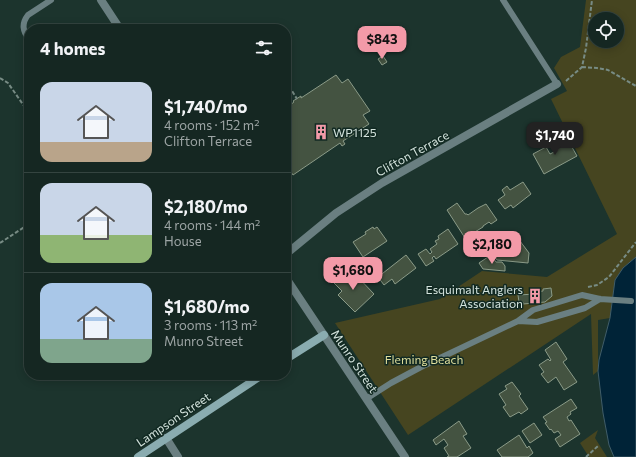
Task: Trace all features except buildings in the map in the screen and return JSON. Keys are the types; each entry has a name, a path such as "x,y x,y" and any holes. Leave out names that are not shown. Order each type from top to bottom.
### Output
{"street":[{"path":"101,0 117,24"},
{"name":"Clifton Terrace","path":"291,250 336,213 382,183 557,84"},
{"name":"Munro Street","path":"291,286 405,457"},
{"path":"291,356 324,335"},
{"name":"Lampson Street","path":"138,457 254,380"},
{"path":"166,438 178,457"}],"lane":[{"path":"24,24 28,15 51,0"},
{"path":"503,0 557,84"},
{"path":"366,399 391,383 421,367 518,321 533,310 582,295 600,300 631,301"},
{"path":"518,321 537,322 585,308 600,300"}],"path":[{"path":"557,84 563,84 582,67 592,0"},
{"path":"582,67 608,70 636,86"},
{"path":"0,78 8,84 24,106"},
{"path":"291,89 297,99"},
{"path":"0,243 24,227"},
{"path":"586,288 597,285 609,277 636,242"},
{"path":"586,457 599,445"}],"green space":[{"name":"Fleming Beach","path":"586,0 636,0 636,257 623,268 615,280 610,318 598,320 598,371 593,375 591,314 408,435 335,323 440,299 482,271 547,277 617,234 551,99 567,91 554,68 561,57 580,47"},
{"path":"598,430 595,438 607,457 589,457 580,443"}],"water":[{"path":"636,257 636,457 614,457 609,445 603,413 598,371 599,360 610,318 615,280 623,268"}],"place":[{"name":"WP1125","path":"321,132"},
{"name":"Esquimalt Anglers Association","path":"535,296"}]}
